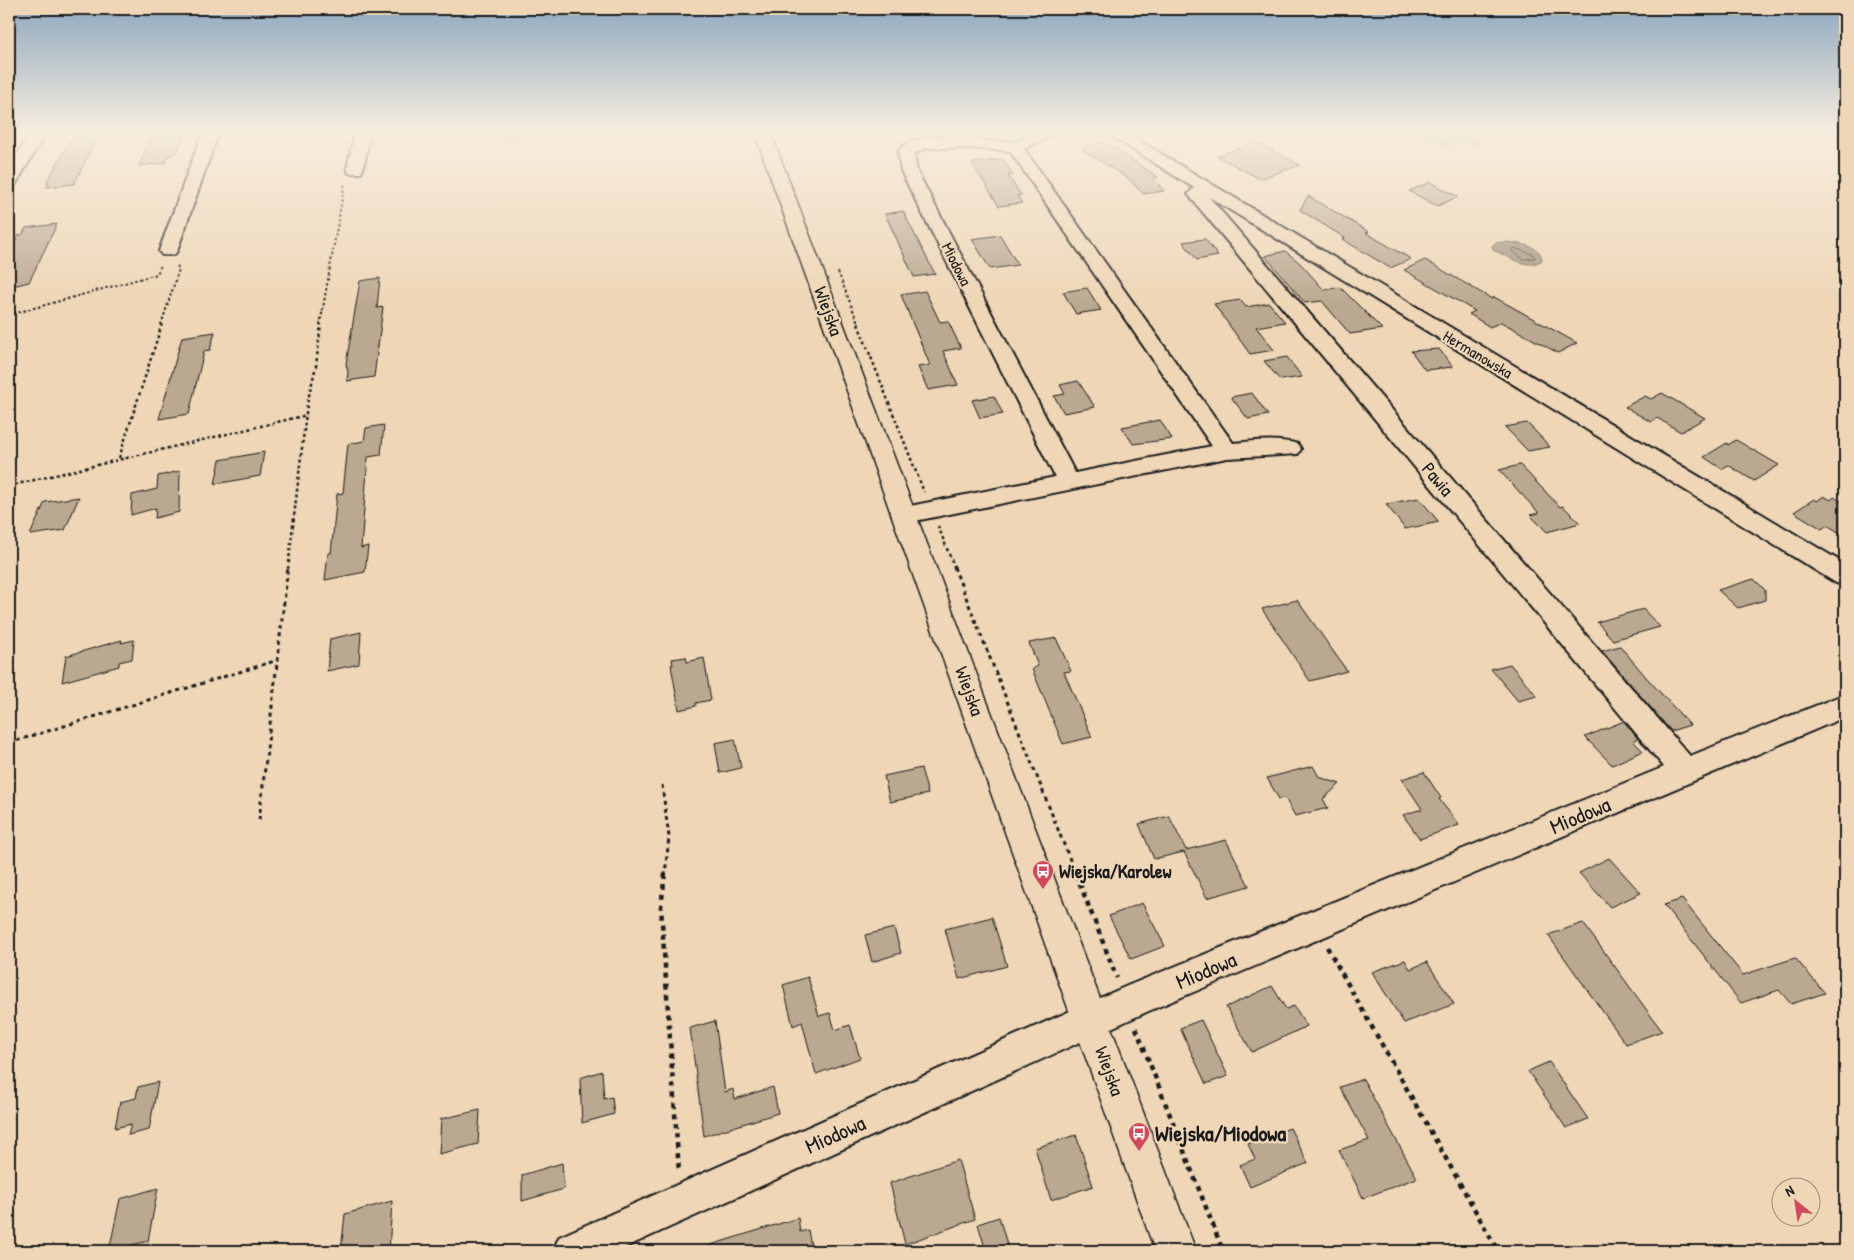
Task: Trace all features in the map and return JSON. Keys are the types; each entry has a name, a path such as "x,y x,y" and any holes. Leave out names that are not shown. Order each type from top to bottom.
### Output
{"street":[{"path":"168,251 190,190"},
{"name":"Wiejska","path":"790,190 905,515 1176,1251"},
{"name":"Miodowa","path":"919,190 1069,482"},
{"path":"1045,190 1226,451"},
{"name":"Pawia","path":"1201,190 1197,194 1685,771"},
{"name":"Hermanowska","path":"1206,190 1845,576"},
{"path":"905,515 1226,451 1254,448 1290,449"},
{"name":"Miodowa","path":"573,1251 1091,1019 1845,706"}],"path":[{"path":"259,820 307,415 344,190"},
{"path":"9,315 157,274 168,251"},
{"path":"119,459 179,268 168,251"},
{"path":"838,271 1223,1251"},
{"path":"9,486 307,415"},
{"path":"9,743 278,660"},
{"path":"662,785 669,836 661,908 681,1203"},
{"path":"1314,925 1498,1251"}],"water":[{"path":"1495,243 1522,244 1533,248 1541,255 1542,260 1530,264 1524,263 1493,250 1492,246"}],"building":[{"path":"989,190 1017,190 1021,195 1017,196 1022,203 999,206"},
{"path":"1139,190 1164,191 1143,194"},
{"path":"1445,190 1458,197 1437,206 1409,191"},
{"path":"1308,196 1411,259 1390,268 1342,239 1345,238 1300,210"},
{"path":"903,211 935,274 914,277 885,214"},
{"path":"57,224 29,282 9,287 9,253 19,235 22,235 26,228"},
{"path":"1000,235 1018,265 990,269 972,239"},
{"path":"1205,239 1218,256 1197,260 1183,242"},
{"path":"1285,251 1301,264 1324,290 1340,287 1382,329 1350,334 1322,301 1305,303 1265,256"},
{"path":"1425,260 1492,299 1494,297 1577,343 1558,353 1501,322 1490,327 1469,314 1475,311 1404,270"},
{"path":"380,278 377,308 383,307 374,377 347,381 348,372 346,364 360,281"},
{"path":"1087,288 1101,310 1076,314 1063,292"},
{"path":"925,291 940,322 948,321 961,348 943,351 958,385 928,390 918,367 930,365 901,295"},
{"path":"1240,300 1246,307 1269,303 1285,322 1256,327 1274,350 1250,354 1214,304"},
{"path":"215,332 210,350 204,351 189,414 159,419 182,337"},
{"path":"1439,349 1453,367 1425,370 1411,351"},
{"path":"1287,357 1302,377 1280,380 1264,361"},
{"path":"1078,381 1095,407 1064,413 1054,396 1065,394 1060,385"},
{"path":"1252,393 1268,415 1248,419 1231,397"},
{"path":"1662,393 1705,418 1681,432 1657,418 1651,422 1625,407 1645,396 1651,399"},
{"path":"994,396 1003,414 980,418 972,400"},
{"path":"1160,420 1172,439 1133,444 1122,427"},
{"path":"1527,423 1550,447 1528,451 1505,427"},
{"path":"384,425 381,455 368,457 361,548 368,546 365,572 325,580 328,553 331,553 337,494 343,493 348,444 364,441 366,428"},
{"path":"1736,440 1779,465 1754,481 1728,465 1722,469 1704,457 1727,443 1728,445"},
{"path":"264,452 260,476 215,484 220,460"},
{"path":"1520,465 1560,507 1563,506 1580,523 1547,532 1530,515 1539,513 1499,470"},
{"path":"180,471 179,512 155,518 156,508 131,515 132,495 157,489 158,476"},
{"path":"1824,496 1831,500 1834,497 1845,504 1845,536 1827,525 1822,529 1794,512 1814,499 1817,501"},
{"path":"79,497 65,530 30,535 45,502"},
{"path":"1419,498 1439,522 1405,529 1386,504"},
{"path":"1754,579 1765,590 1765,600 1738,608 1718,590"},
{"path":"1297,600 1347,671 1310,681 1262,609"},
{"path":"1643,609 1660,627 1613,640 1597,622"},
{"path":"361,632 359,664 327,671 330,639"},
{"path":"1056,638 1071,671 1064,672 1092,737 1063,744 1032,669 1038,666 1029,643"},
{"path":"122,640 121,643 134,640 132,659 119,662 119,666 62,682 66,656"},
{"path":"1620,646 1690,725 1671,731 1602,651"},
{"path":"686,657 687,662 704,658 711,700 696,703 696,706 679,710 671,665 673,665 672,659"},
{"path":"1510,664 1537,696 1518,701 1491,669"},
{"path":"1624,721 1638,739 1633,741 1643,751 1612,765 1585,737"},
{"path":"735,739 741,768 720,773 715,743"},
{"path":"1313,766 1319,777 1340,784 1323,799 1328,808 1295,816 1285,798 1279,799 1267,778"},
{"path":"921,768 928,794 890,802 884,776"},
{"path":"1424,772 1441,798 1439,799 1459,825 1420,839 1403,815 1422,809 1402,779"},
{"path":"1169,816 1186,850 1226,840 1249,886 1207,898 1184,852 1154,859 1139,824"},
{"path":"1609,858 1641,893 1610,907 1579,873"},
{"path":"1682,899 1743,975 1795,958 1825,993 1791,1004 1779,990 1741,1003 1664,905"},
{"path":"1142,903 1165,946 1131,959 1109,916"},
{"path":"992,917 1007,966 959,979 945,929"},
{"path":"1583,923 1662,1031 1626,1044 1548,935"},
{"path":"894,928 901,953 872,962 865,935"},
{"path":"1405,960 1410,969 1427,962 1454,1004 1404,1023 1372,972"},
{"path":"808,977 819,1016 830,1013 835,1030 850,1025 860,1058 816,1074 802,1022 793,1026 783,985"},
{"path":"1272,986 1286,1009 1294,1006 1307,1026 1252,1052 1226,1007"},
{"path":"1201,1020 1228,1076 1206,1084 1180,1028"},
{"path":"715,1021 725,1092 733,1089 735,1099 773,1087 778,1113 704,1136 690,1028"},
{"path":"1549,1062 1588,1119 1566,1128 1528,1071"},
{"path":"602,1071 604,1099 612,1097 614,1114 582,1123 580,1078"},
{"path":"1363,1079 1417,1178 1363,1198 1339,1150 1369,1140 1340,1087"},
{"path":"158,1082 149,1130 128,1135 131,1124 115,1128 120,1102 136,1098 138,1087"},
{"path":"480,1110 478,1144 439,1154 441,1119"},
{"path":"1290,1128 1308,1163 1250,1187 1240,1165 1255,1159 1248,1144"},
{"path":"1076,1135 1093,1186 1051,1200 1035,1148"},
{"path":"958,1160 975,1219 905,1244 890,1183"},
{"path":"562,1163 564,1189 522,1201 522,1175"},
{"path":"158,1188 148,1241 109,1251 120,1199"},
{"path":"392,1201 389,1251 341,1251 345,1214"},
{"path":"999,1217 1009,1251 986,1251 978,1224"},
{"path":"798,1218 800,1232 808,1230 812,1251 705,1251 704,1247"}],"place":[{"name":"Wiejska/Karolew","path":"1043,890"},
{"name":"Wiejska/Miodowa","path":"1139,1152"}]}
